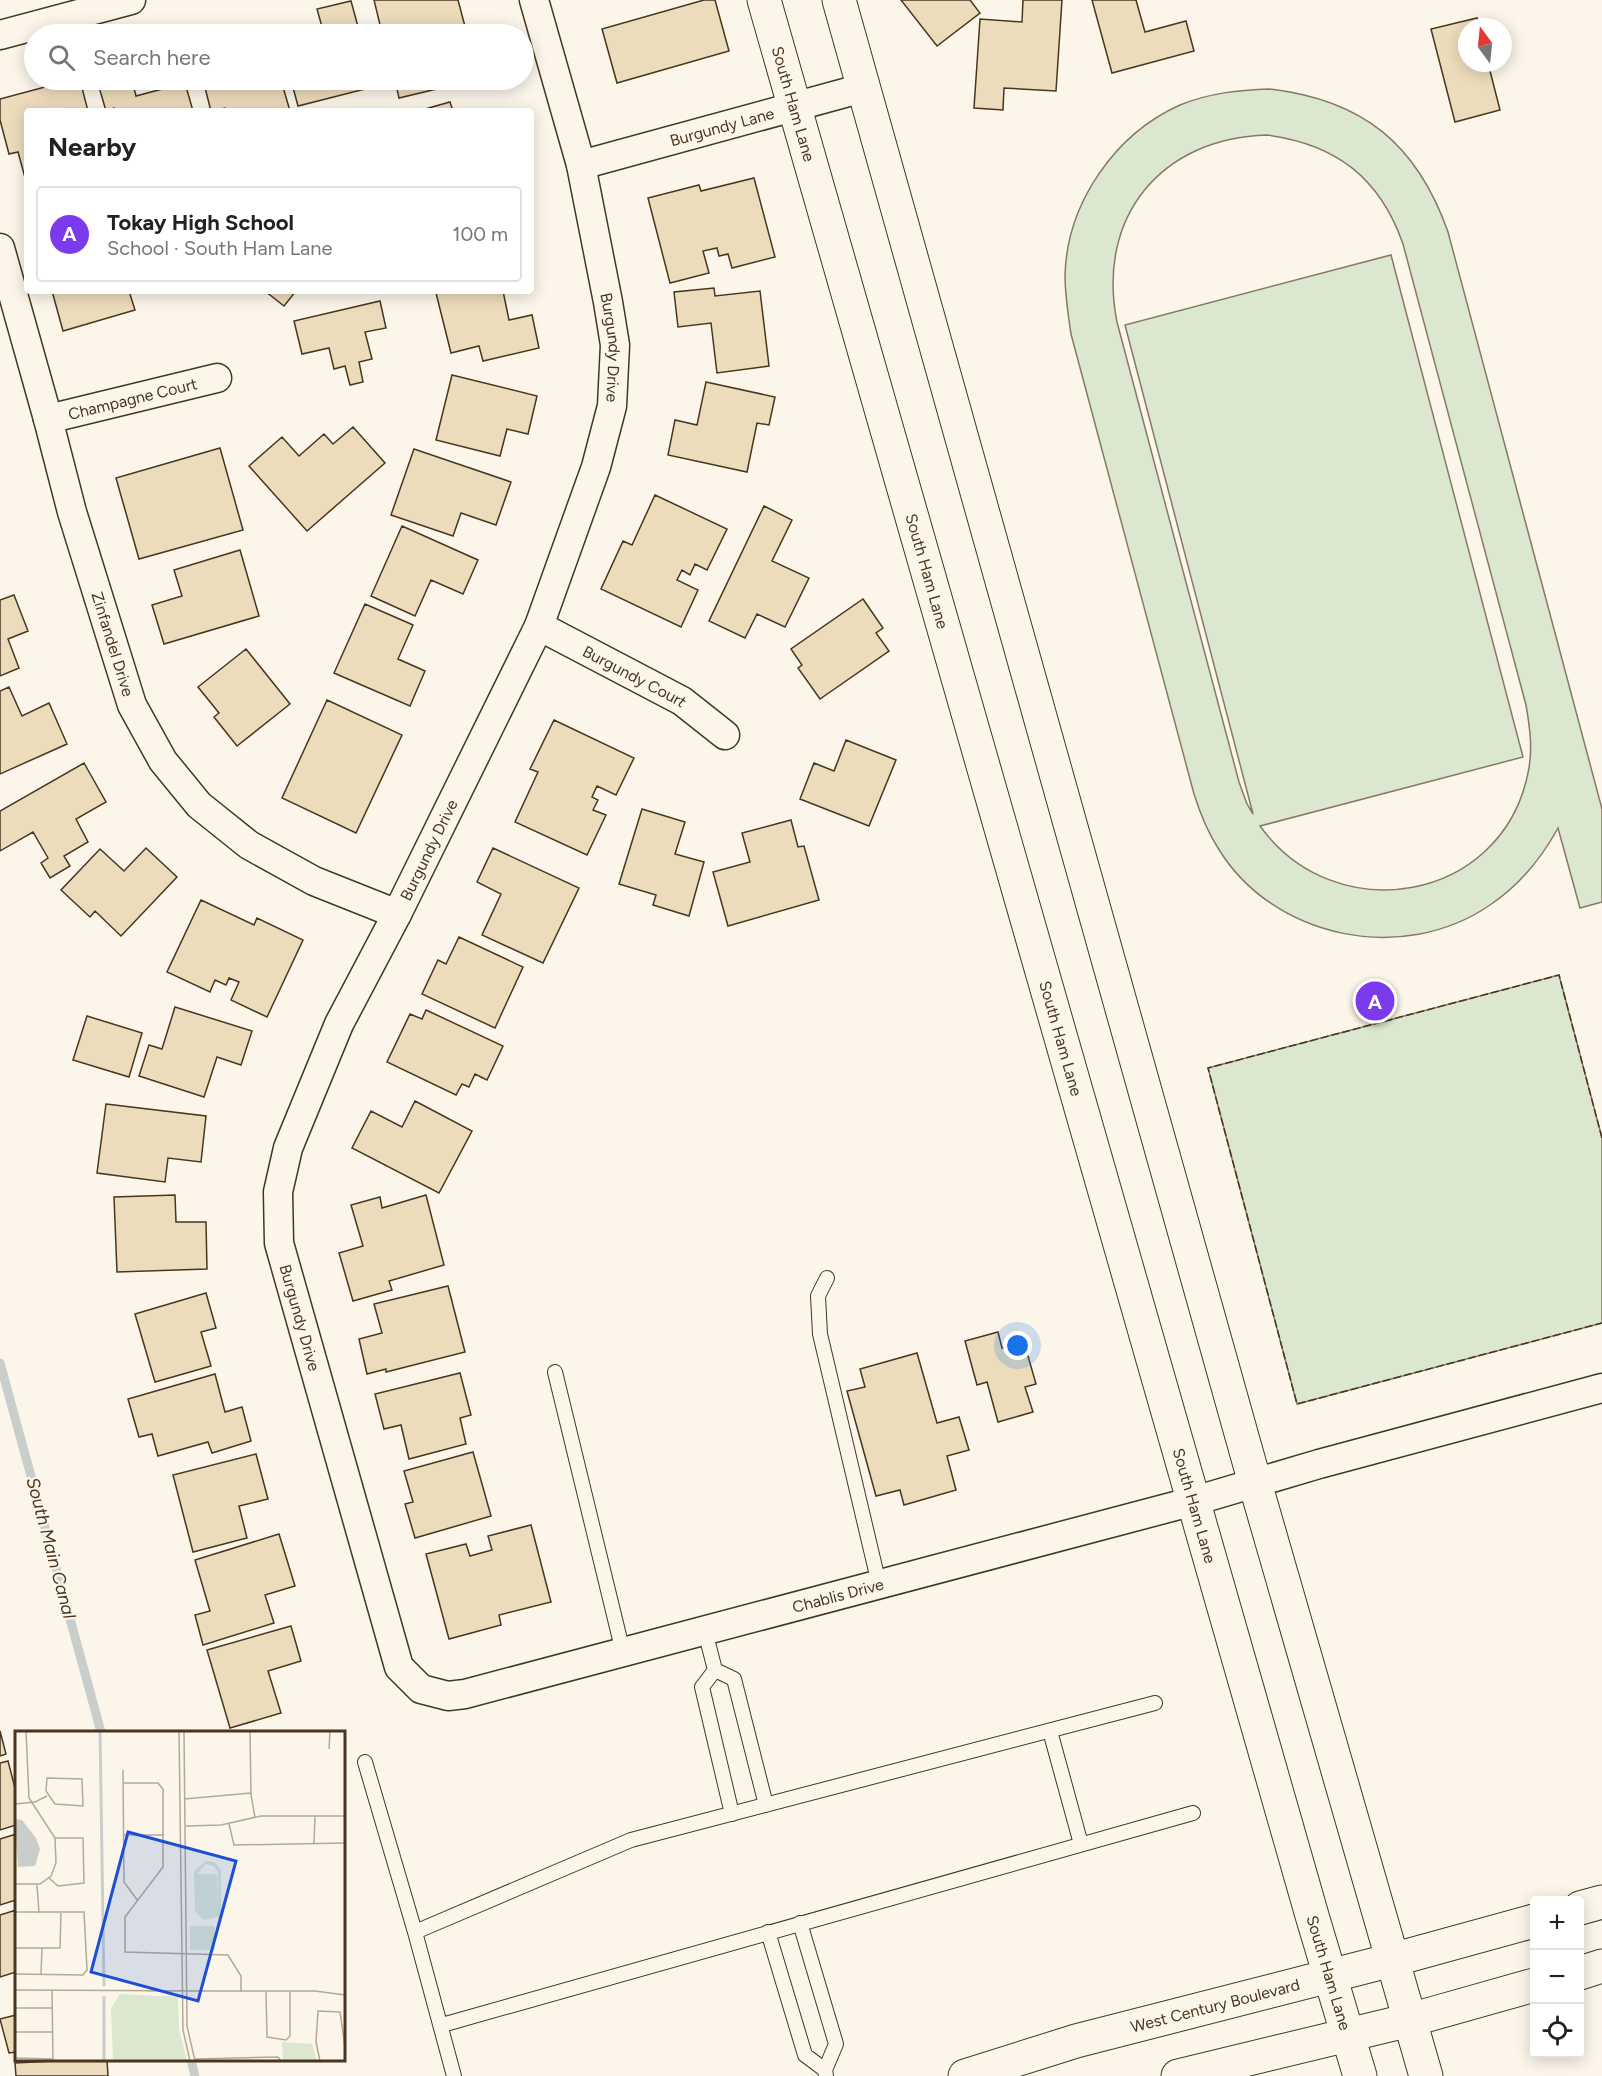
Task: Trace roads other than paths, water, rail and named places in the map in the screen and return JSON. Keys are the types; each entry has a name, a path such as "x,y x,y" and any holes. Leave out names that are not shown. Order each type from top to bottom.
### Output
{"main road":[{"name":"South Ham Lane","path":"764,0 1360,2076"},
{"path":"839,0 1255,1483 1426,2076"},
{"path":"1584,1907 1602,1902"},
{"name":"West Century Boulevard","path":"965,2076 1076,2041 1530,1922"},
{"path":"1584,1972 1602,1966"},
{"path":"1178,2076 1410,2020 1530,1986"}],"street":[{"path":"41,24 131,0"},
{"name":"Burgundy Drive","path":"421,1689 399,1667 279,1243 278,1192 288,1148 339,1024 397,914 539,626 596,467 612,405 615,345 581,165 534,0"},
{"path":"0,35 24,29"},
{"name":"Burgundy Lane","path":"581,165 862,88"},
{"name":"Zinfandel Drive","path":"0,248 72,512 132,705 163,761 199,805 249,845 314,881 397,914"},
{"name":"Champagne Court","path":"48,419 217,378"},
{"name":"Burgundy Court","path":"539,626 682,701 725,735"},
{"name":"Chablis Drive","path":"421,1689 448,1696 465,1694 1194,1501 1602,1388"}],"lane":[{"path":"827,1278 818,1296 820,1334 879,1584"},
{"path":"555,1372 623,1652"},
{"path":"705,1630 715,1670"},
{"path":"715,1670 734,1679 766,1805"},
{"path":"715,1670 702,1687 732,1814"},
{"path":"415,1932 631,1840 1155,1703"},
{"path":"1050,1731 1081,1844"},
{"path":"365,1762 442,2025 454,2076"},
{"path":"442,2025 1193,1813"},
{"path":"768,1932 805,2055 826,2073 836,2044 800,1923"}],"waterway":[{"name":"South Main Canal","path":"0,1363 101,1731"},
{"name":"South Main Canal","path":"191,2061 195,2076"}],"place":[{"name":"Tokay High School","path":"1375,1001"}]}
